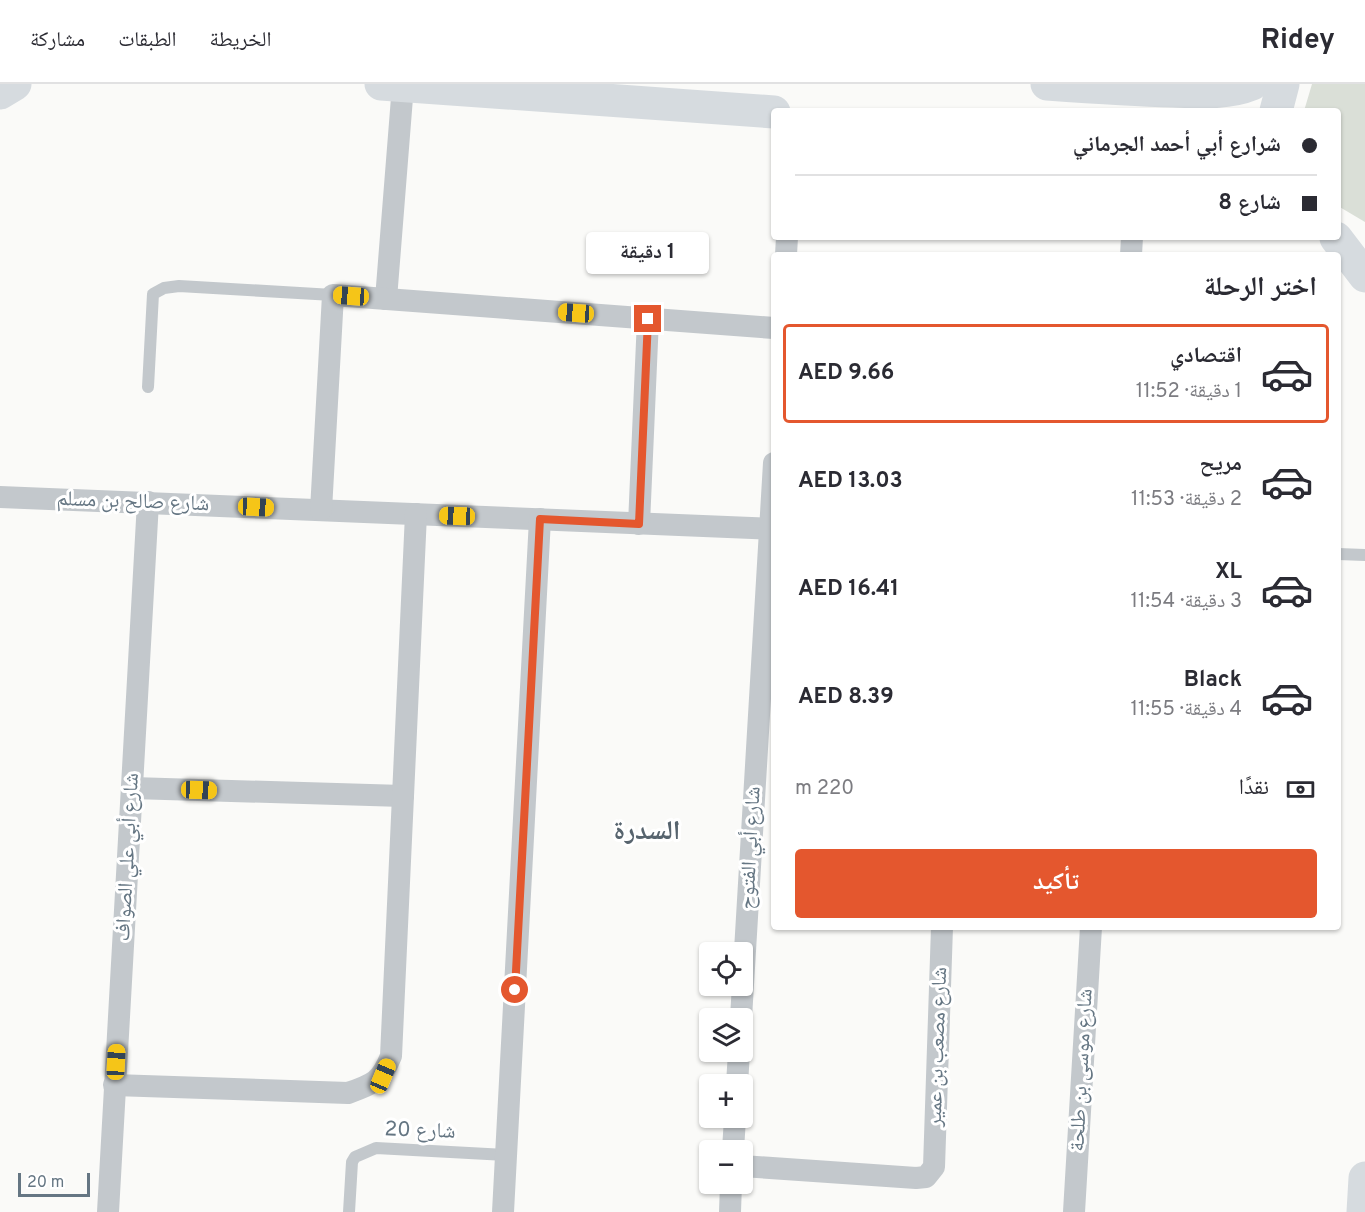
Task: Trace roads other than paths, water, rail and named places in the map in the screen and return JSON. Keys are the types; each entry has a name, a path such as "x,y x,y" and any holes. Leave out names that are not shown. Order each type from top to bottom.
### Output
{"street":[{"path":"0,93 15,84"},
{"path":"1047,84 1167,87 1219,91 1252,84"},
{"path":"1277,108 1283,84"},
{"path":"386,299 392,85 771,112"},
{"path":"1345,242 1365,276"},
{"path":"321,510 333,295 771,328"},
{"path":"639,524 648,319"},
{"name":"شارع صالح بن مسلم","path":"0,497 771,529"},
{"name":"شارع أبي علي الصواف","path":"108,1212 148,502"},
{"path":"114,1084 348,1093 368,1086 383,1076 391,1056 416,514"},
{"path":"502,1212 540,519"},
{"name":"شارع أبي الفتوح","path":"742,1008 765,773 771,564"},
{"path":"132,788 403,796"},
{"name":"شارع مصعب بن عمير","path":"753,1167 916,1178 926,1177 934,1167 942,930"},
{"name":"شارع موسى بن طلحة","path":"1074,1212 1091,930"},
{"path":"1363,1212 1365,1178"},
{"path":"730,1212 731,1194"}],"lane":[{"path":"148,387 153,294 164,288 179,286 333,295"},
{"path":"1341,554 1365,555"},
{"name":"شارع 20","path":"349,1212 352,1162 355,1157 376,1148 506,1155"}],"district":[{"name":"السدرة","path":"647,832"}]}
